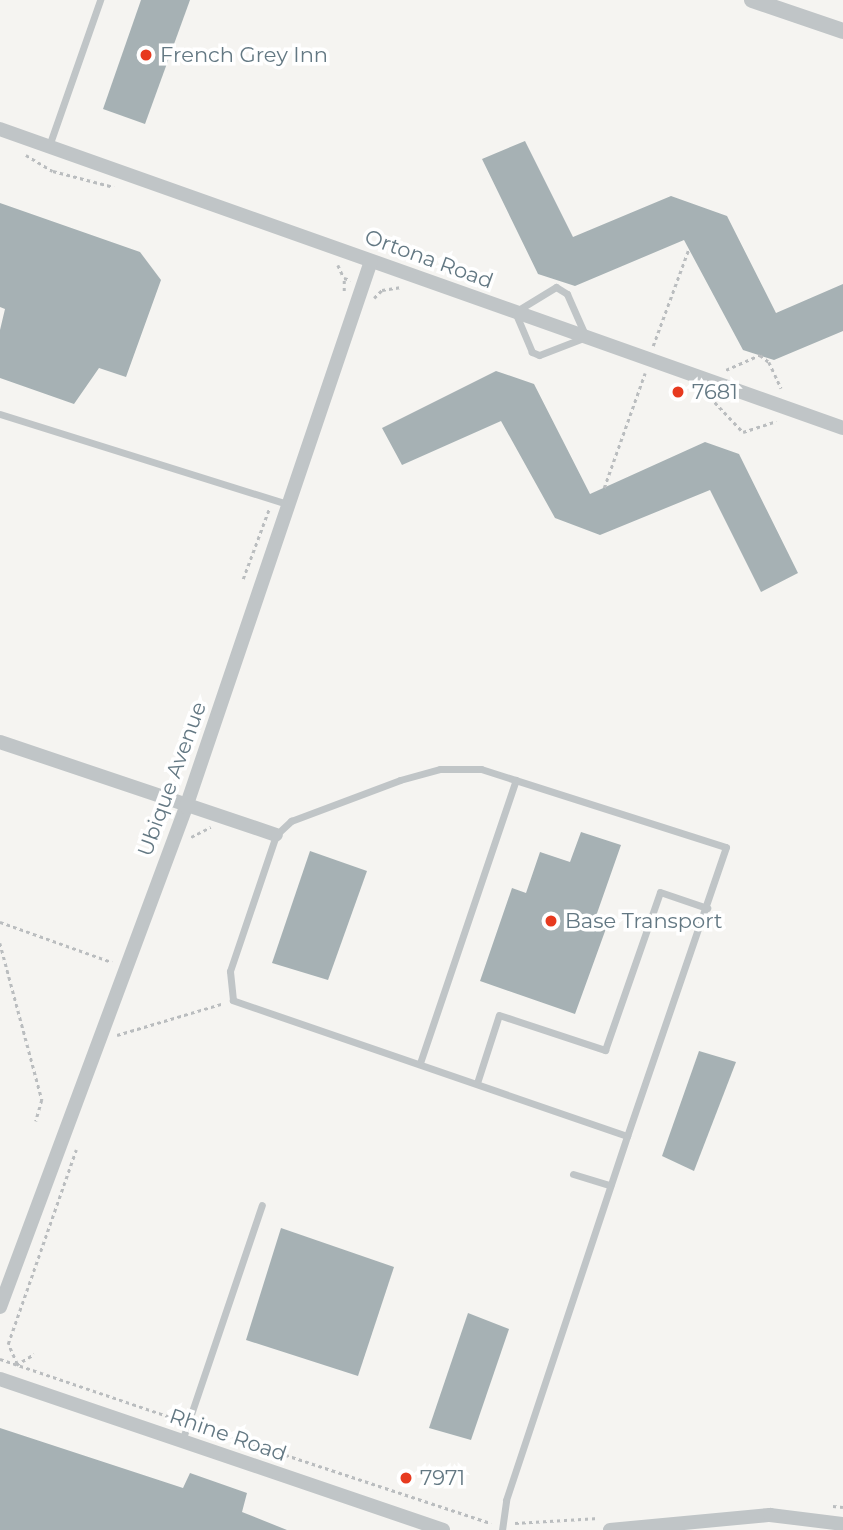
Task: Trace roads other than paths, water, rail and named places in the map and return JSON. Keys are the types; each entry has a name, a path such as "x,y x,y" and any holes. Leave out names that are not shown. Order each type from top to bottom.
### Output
{"street":[{"path":"752,0 843,32"},
{"name":"Ortona Road","path":"0,129 843,428"},
{"name":"Ubique Avenue","path":"0,1307 186,807 371,261"},
{"path":"0,742 186,807 276,835"},
{"name":"Rhine Road","path":"0,1379 443,1530"},
{"path":"610,1530 770,1515 843,1524"}],"lane":[{"path":"49,146 97,1"},
{"path":"562,289 586,337 539,355 532,352 515,312 543,293 562,289"},
{"path":"0,414 290,505"},
{"path":"501,1527 610,1185 707,908 726,847 481,769 440,769 291,821 276,835 230,971 233,1000 627,1136"},
{"path":"420,1063 516,780"},
{"path":"477,1083 499,1015 606,1050 660,892 707,908"},
{"path":"573,1174 610,1185"},
{"path":"182,1441 262,1205"}],"place":[{"name":"French Grey Inn","path":"146,55"},
{"name":"7681","path":"678,392"},
{"name":"Base Transport","path":"551,921"},
{"name":"7971","path":"406,1478"}]}
